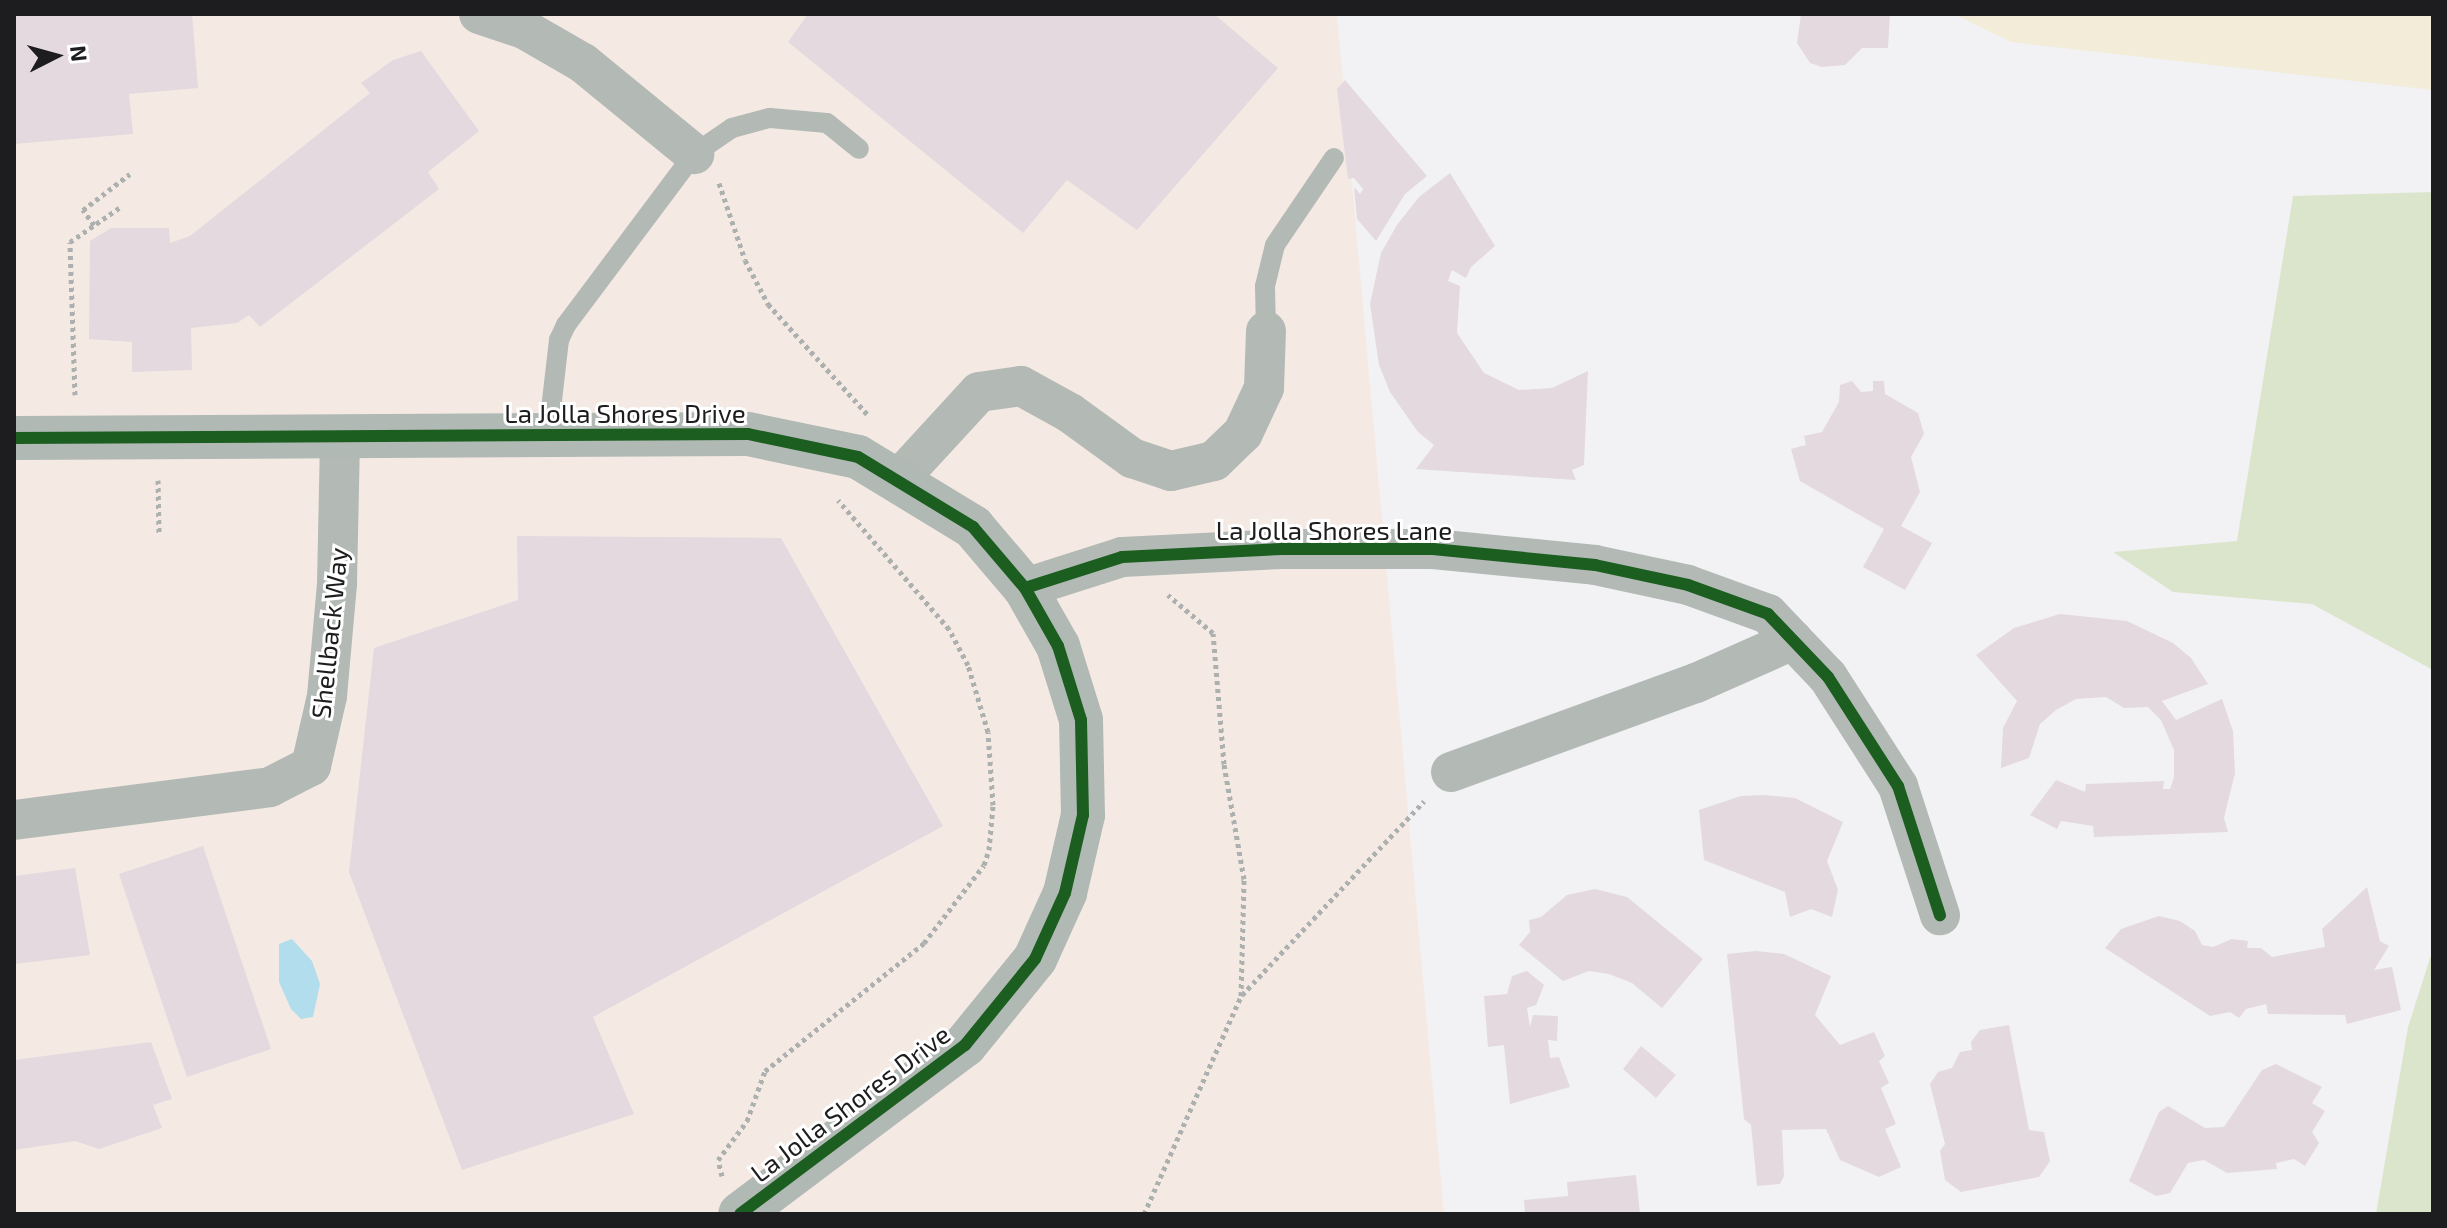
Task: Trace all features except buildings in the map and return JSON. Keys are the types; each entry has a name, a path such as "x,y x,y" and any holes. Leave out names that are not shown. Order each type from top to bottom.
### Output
{"main road":[{"name":"La Jolla Shores Drive","path":"14,438 748,434 820,446 858,457 899,479 973,527 1025,588 1058,646 1081,720 1083,815 1059,907 1035,959 965,1045 731,1196"}],"street":[{"path":"479,14 524,29 583,63 706,167"},
{"path":"899,479 979,392 1021,386 1070,413 1132,458 1171,471 1214,461 1243,433 1264,388 1266,331"},
{"name":"Shellback Way","path":"14,820 270,787 311,766 327,696 337,583 340,436"},
{"name":"La Jolla Shores Lane","path":"1025,588 1122,557 1433,549 1595,565 1688,585 1768,614 1828,677 1898,786 1940,915"},
{"path":"1451,772 1696,683 1793,640"}],"lane":[{"path":"548,435 559,340 566,325 706,167 732,128 770,118 827,123 859,149"},
{"path":"1266,331 1265,286 1275,245 1334,158"}],"path":[{"path":"706,167 745,260 768,304 867,414"},
{"path":"94,225 83,210 130,174"},
{"path":"75,396 70,242 119,208"},
{"path":"158,480 159,533"},
{"path":"731,1196 718,1160 747,1121 765,1071 924,943 984,865 989,850 993,805 988,732 968,665 949,629 838,500"},
{"path":"1122,557 1213,633 1224,764 1244,879 1241,996"},
{"path":"1144,1214 1241,996 1451,772"}],"shaded area":[{"path":"14,14 1337,14 1444,1214 14,1214"}],"green space":[{"path":"2433,192 2433,670 2312,604 2173,592 2113,552 2237,541 2293,196"},
{"path":"2433,949 2433,1214 2376,1214 2408,1027"}],"sand":[{"path":"1954,14 2433,14 2433,90 2011,42"}],"water":[{"path":"292,939 312,961 320,984 313,1017 301,1019 291,1009 279,982 279,944"}],"cycle path":[{"path":"14,438 748,434 858,457 973,527 1025,588 1058,646 1081,720 1083,815 1065,893 1035,959 965,1045 740,1214"},
{"path":"1025,588 1122,557 1282,549 1433,549 1595,565 1688,585 1768,614 1828,677 1898,786 1940,915"}]}
